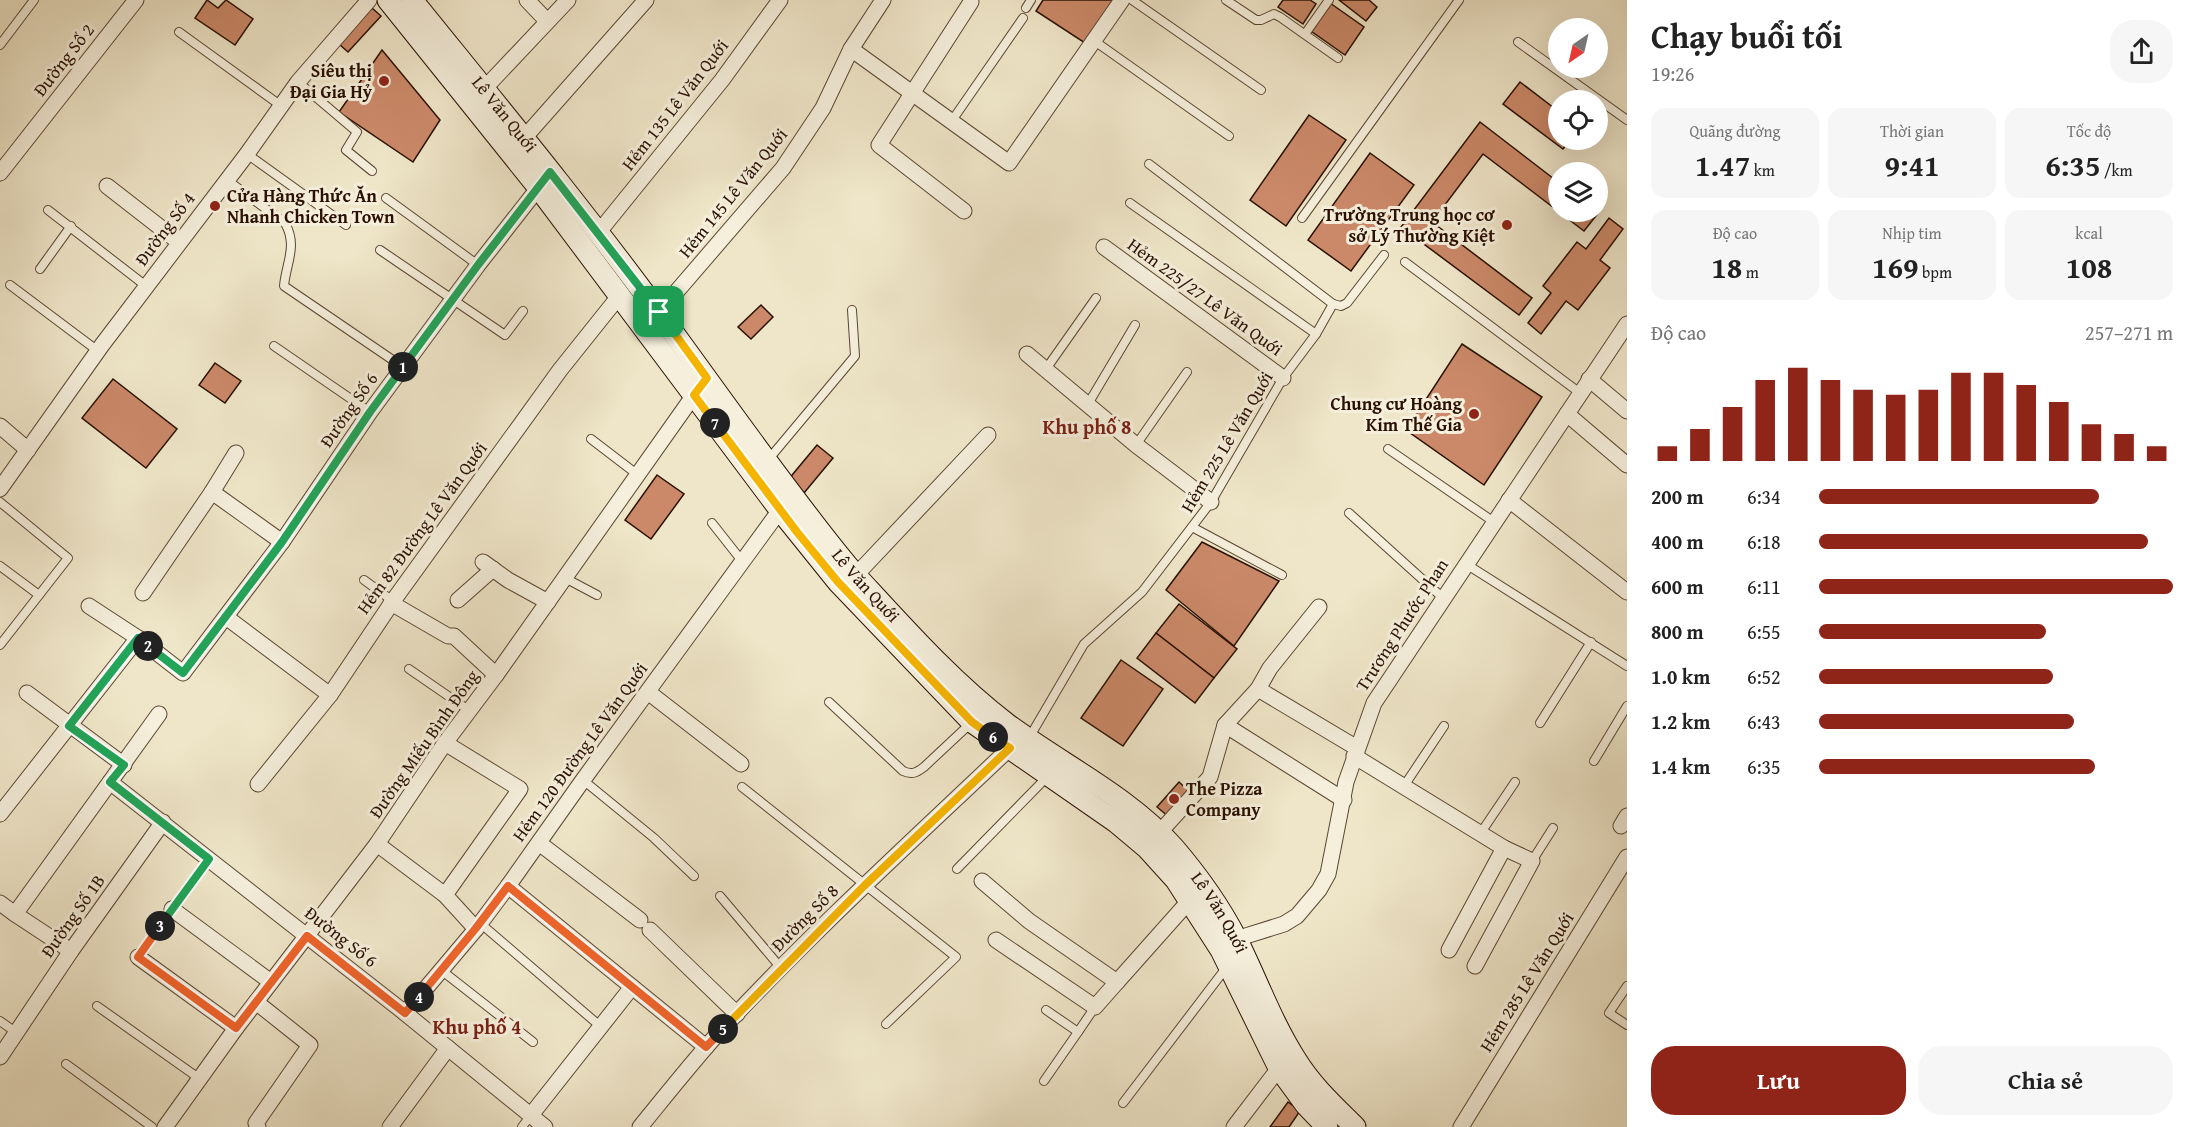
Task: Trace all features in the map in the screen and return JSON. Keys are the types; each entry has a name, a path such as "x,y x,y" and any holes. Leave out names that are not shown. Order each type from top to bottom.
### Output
{"main road":[{"name":"Lê Văn Quới","path":"388,0 544,180 598,233 659,312 700,387 780,510 838,582 972,722 1019,744 1106,791 1159,833 1187,863 1236,939 1282,1037 1315,1086 1326,1121"},
{"name":"Lê Văn Quới","path":"412,0 524,138 544,180 620,295 767,461 856,575 950,675 1049,775 1132,835 1161,863 1191,900 1229,964 1279,1068 1306,1105 1326,1121 1355,1127"}],"street":[{"name":"Đường Số 2","path":"0,173 136,0"},
{"name":"Đường Số 4","path":"0,489 98,351 247,154 298,81 369,0"},
{"path":"527,0 547,21"},
{"path":"484,89 568,0"},
{"path":"524,138 646,0"},
{"name":"Hẻm 135 Lê Văn Quới","path":"598,233 722,80 780,0"},
{"name":"Hẻm 145 Lê Văn Quới","path":"659,312 783,168 822,108 851,49 883,0"},
{"path":"851,49 1009,163 1122,0"},
{"path":"964,211 879,145 971,2"},
{"name":"Đường Số 6","path":"138,638 183,673 282,542 370,412 544,180"},
{"path":"107,186 179,242"},
{"name":"Hẻm 225/27 Lê Văn Quới","path":"1104,247 1283,378"},
{"name":"Hẻm 82 Đường Lê Văn Quới","path":"258,784 330,695 392,602 560,370 620,295"},
{"name":"Trương Phước Phan","path":"1236,939 1284,924 1297,916 1309,904 1328,874 1346,782 1374,703 1566,414 1624,333"},
{"path":"1027,354 1136,445 1211,502"},
{"path":"1585,386 1627,411"},
{"name":"Đường Miếu Bình Đông","path":"165,1127 236,1028 378,844 445,743 496,675 700,387"},
{"path":"1566,414 1627,465"},
{"path":"0,426 28,450"},
{"path":"856,575 988,435"},
{"path":"143,593 236,453"},
{"path":"212,492 282,542"},
{"path":"1509,500 1627,592"},
{"name":"Hẻm 120 Đường Lê Văn Quới","path":"405,1013 478,926 508,886 582,780 780,510"},
{"path":"458,600 488,566 548,602"},
{"path":"392,602 448,636 454,636 496,675"},
{"path":"0,814 138,638 89,606"},
{"path":"1159,833 1210,777 1225,725 1258,689 1270,668 1319,607"},
{"path":"226,618 330,695"},
{"path":"1258,689 1480,834 1532,861 1476,966"},
{"path":"648,692 741,764"},
{"path":"27,693 124,765"},
{"path":"15,914 159,714"},
{"path":"1225,725 1344,800"},
{"path":"445,743 520,789 445,895"},
{"name":"Đường Số 8","path":"640,1127 706,1047 737,1014 864,886 1019,744"},
{"name":"Đường Số 6","path":"110,782 448,1048 526,1121 545,1127"},
{"name":"Đường Số 1B","path":"17,1033 71,951 163,822"},
{"path":"539,843 645,925 737,1014"},
{"path":"378,844 445,895 478,926"},
{"path":"1449,950 1504,848"},
{"name":"Hẻm 285 Lê Văn Quới","path":"1461,1127 1627,857"},
{"path":"982,881 1029,921 1117,982"},
{"path":"508,886 706,1047"},
{"path":"996,940 1095,1007 1191,900"},
{"path":"0,903 71,951"},
{"path":"172,909 271,982"},
{"path":"138,957 236,1028"},
{"path":"526,1121 632,987"},
{"path":"256,1002 310,1045 256,1123 258,1127"},
{"path":"0,1057 17,1033"},
{"path":"390,1127 448,1048"},
{"path":"1234,1127 1279,1068"}],"lane":[{"path":"0,45 34,0"},
{"path":"1026,8 1031,0"},
{"path":"1132,0 1261,90"},
{"path":"1226,0 1256,20 1274,14 1338,58"},
{"path":"1305,34 1329,0"},
{"path":"1302,218 1459,0"},
{"path":"951,122 1023,18"},
{"path":"179,32 280,105"},
{"path":"1093,40 1229,136"},
{"path":"1518,42 1627,120"},
{"path":"298,81 357,132 346,150 372,171"},
{"path":"247,154 346,225"},
{"path":"1149,164 1337,305"},
{"path":"227,180 285,223 291,233 292,249 284,286 403,367"},
{"path":"386,198 478,265"},
{"path":"1130,203 1316,334"},
{"path":"48,210 146,286"},
{"path":"40,269 71,226"},
{"path":"380,250 505,335 524,310"},
{"name":"Hẻm 225 Lê Văn Quới","path":"1019,744 1084,644 1142,592 1211,502 1283,378 1337,305 1347,303 1384,255"},
{"path":"1405,262 1585,386"},
{"path":"10,285 98,351"},
{"path":"1046,369 1096,298"},
{"path":"767,461 855,356 852,310"},
{"path":"1088,404 1135,325"},
{"path":"274,346 370,412"},
{"path":"1136,445 1187,372"},
{"path":"591,439 638,475"},
{"path":"1388,449 1494,522"},
{"path":"0,502 68,558 0,645"},
{"path":"1349,513 1443,598"},
{"path":"712,523 743,562"},
{"path":"1192,527 1282,575"},
{"path":"1466,564 1627,666"},
{"path":"0,566 39,595"},
{"path":"565,578 597,595"},
{"path":"364,580 392,602"},
{"path":"1540,723 1591,642"},
{"path":"409,669 470,711"},
{"path":"829,702 908,774 924,767 972,722"},
{"path":"1594,761 1627,706"},
{"path":"1404,786 1444,726"},
{"path":"957,869 1049,775"},
{"path":"582,780 654,838 694,876"},
{"path":"1480,834 1515,782"},
{"path":"742,787 956,957 886,1024"},
{"path":"1532,861 1553,828"},
{"path":"138,957 209,859"},
{"path":"720,896 782,969"},
{"path":"478,926 600,1026"},
{"path":"1124,1103 1229,964"},
{"path":"441,970 533,1042"},
{"path":"1627,986 1609,1013 1627,1025"},
{"path":"97,1006 200,1079"},
{"path":"1044,1081 1095,1007"},
{"path":"1046,1010 1078,1032"},
{"path":"0,1021 17,1033"},
{"path":"66,1064 152,1127"}],"building":[{"path":"207,0 218,8 226,0 253,19 235,45 195,18"},
{"path":"1043,0 1117,0 1088,45 1036,11"},
{"path":"1283,0 1310,0 1316,4 1303,24 1278,7"},
{"path":"1339,0 1369,0 1377,7 1366,21"},
{"path":"1330,3 1364,27 1345,55 1311,31"},
{"path":"372,8 381,16 348,52 339,44"},
{"name":"Siêu thị Đại Gia Hỷ","path":"382,50 440,120 413,162 339,112"},
{"path":"1520,82 1548,103 1548,138 1503,104"},
{"path":"1309,115 1346,140 1286,226 1250,200"},
{"path":"1480,122 1548,174 1548,203 1483,154 1432,222 1532,298 1519,315 1401,227"},
{"path":"1370,153 1414,185 1351,271 1308,240"},
{"path":"1608,219 1623,229 1600,260 1610,268 1578,310 1566,301 1541,334 1528,323 1551,293 1543,286 1577,242 1586,249"},
{"path":"1572,222 1591,222 1584,231"},
{"path":"761,305 773,317 751,339 738,327"},
{"name":"Chung cư Hoàng Kim Thế Gia","path":"1462,344 1542,397 1484,485 1406,430"},
{"path":"215,363 241,381 225,403 199,385"},
{"path":"113,379 177,429 146,468 82,418"},
{"path":"817,445 833,458 804,493 788,480"},
{"path":"657,475 684,494 651,539 625,520"},
{"path":"1202,542 1279,581 1234,646 1166,590"},
{"path":"1179,604 1237,649 1214,678 1156,633"},
{"path":"1156,633 1214,678 1195,703 1137,658"},
{"path":"1121,660 1163,689 1123,746 1081,718"},
{"name":"The Pizza Company","path":"1179,782 1190,792 1169,817 1157,807"},
{"path":"1288,1102 1300,1111 1289,1127 1270,1127"}],"place":[{"name":"Siêu thị Đại Gia Hỷ","path":"384,81"},
{"name":"Cửa Hàng Thức Ăn Nhanh Chicken Town","path":"215,206"},
{"name":"Trường Trung học cơ sở Lý Thường Kiệt","path":"1507,225"},
{"name":"Chung cư Hoàng Kim Thế Gia","path":"1474,414"},
{"name":"The Pizza Company","path":"1174,799"}],"district":[{"name":"Khu phố 8","path":"1087,427"},
{"name":"Khu phố 4","path":"477,1027"}],"route":[{"path":"550,172 659,312 707,378 694,395 797,532 838,582 938,688 972,722 1010,748 864,886 706,1047 508,886 405,1013 307,936 236,1028 138,957 209,859 110,782 124,765 69,726 138,638 183,673 282,542 370,412 478,265 550,172"}]}
